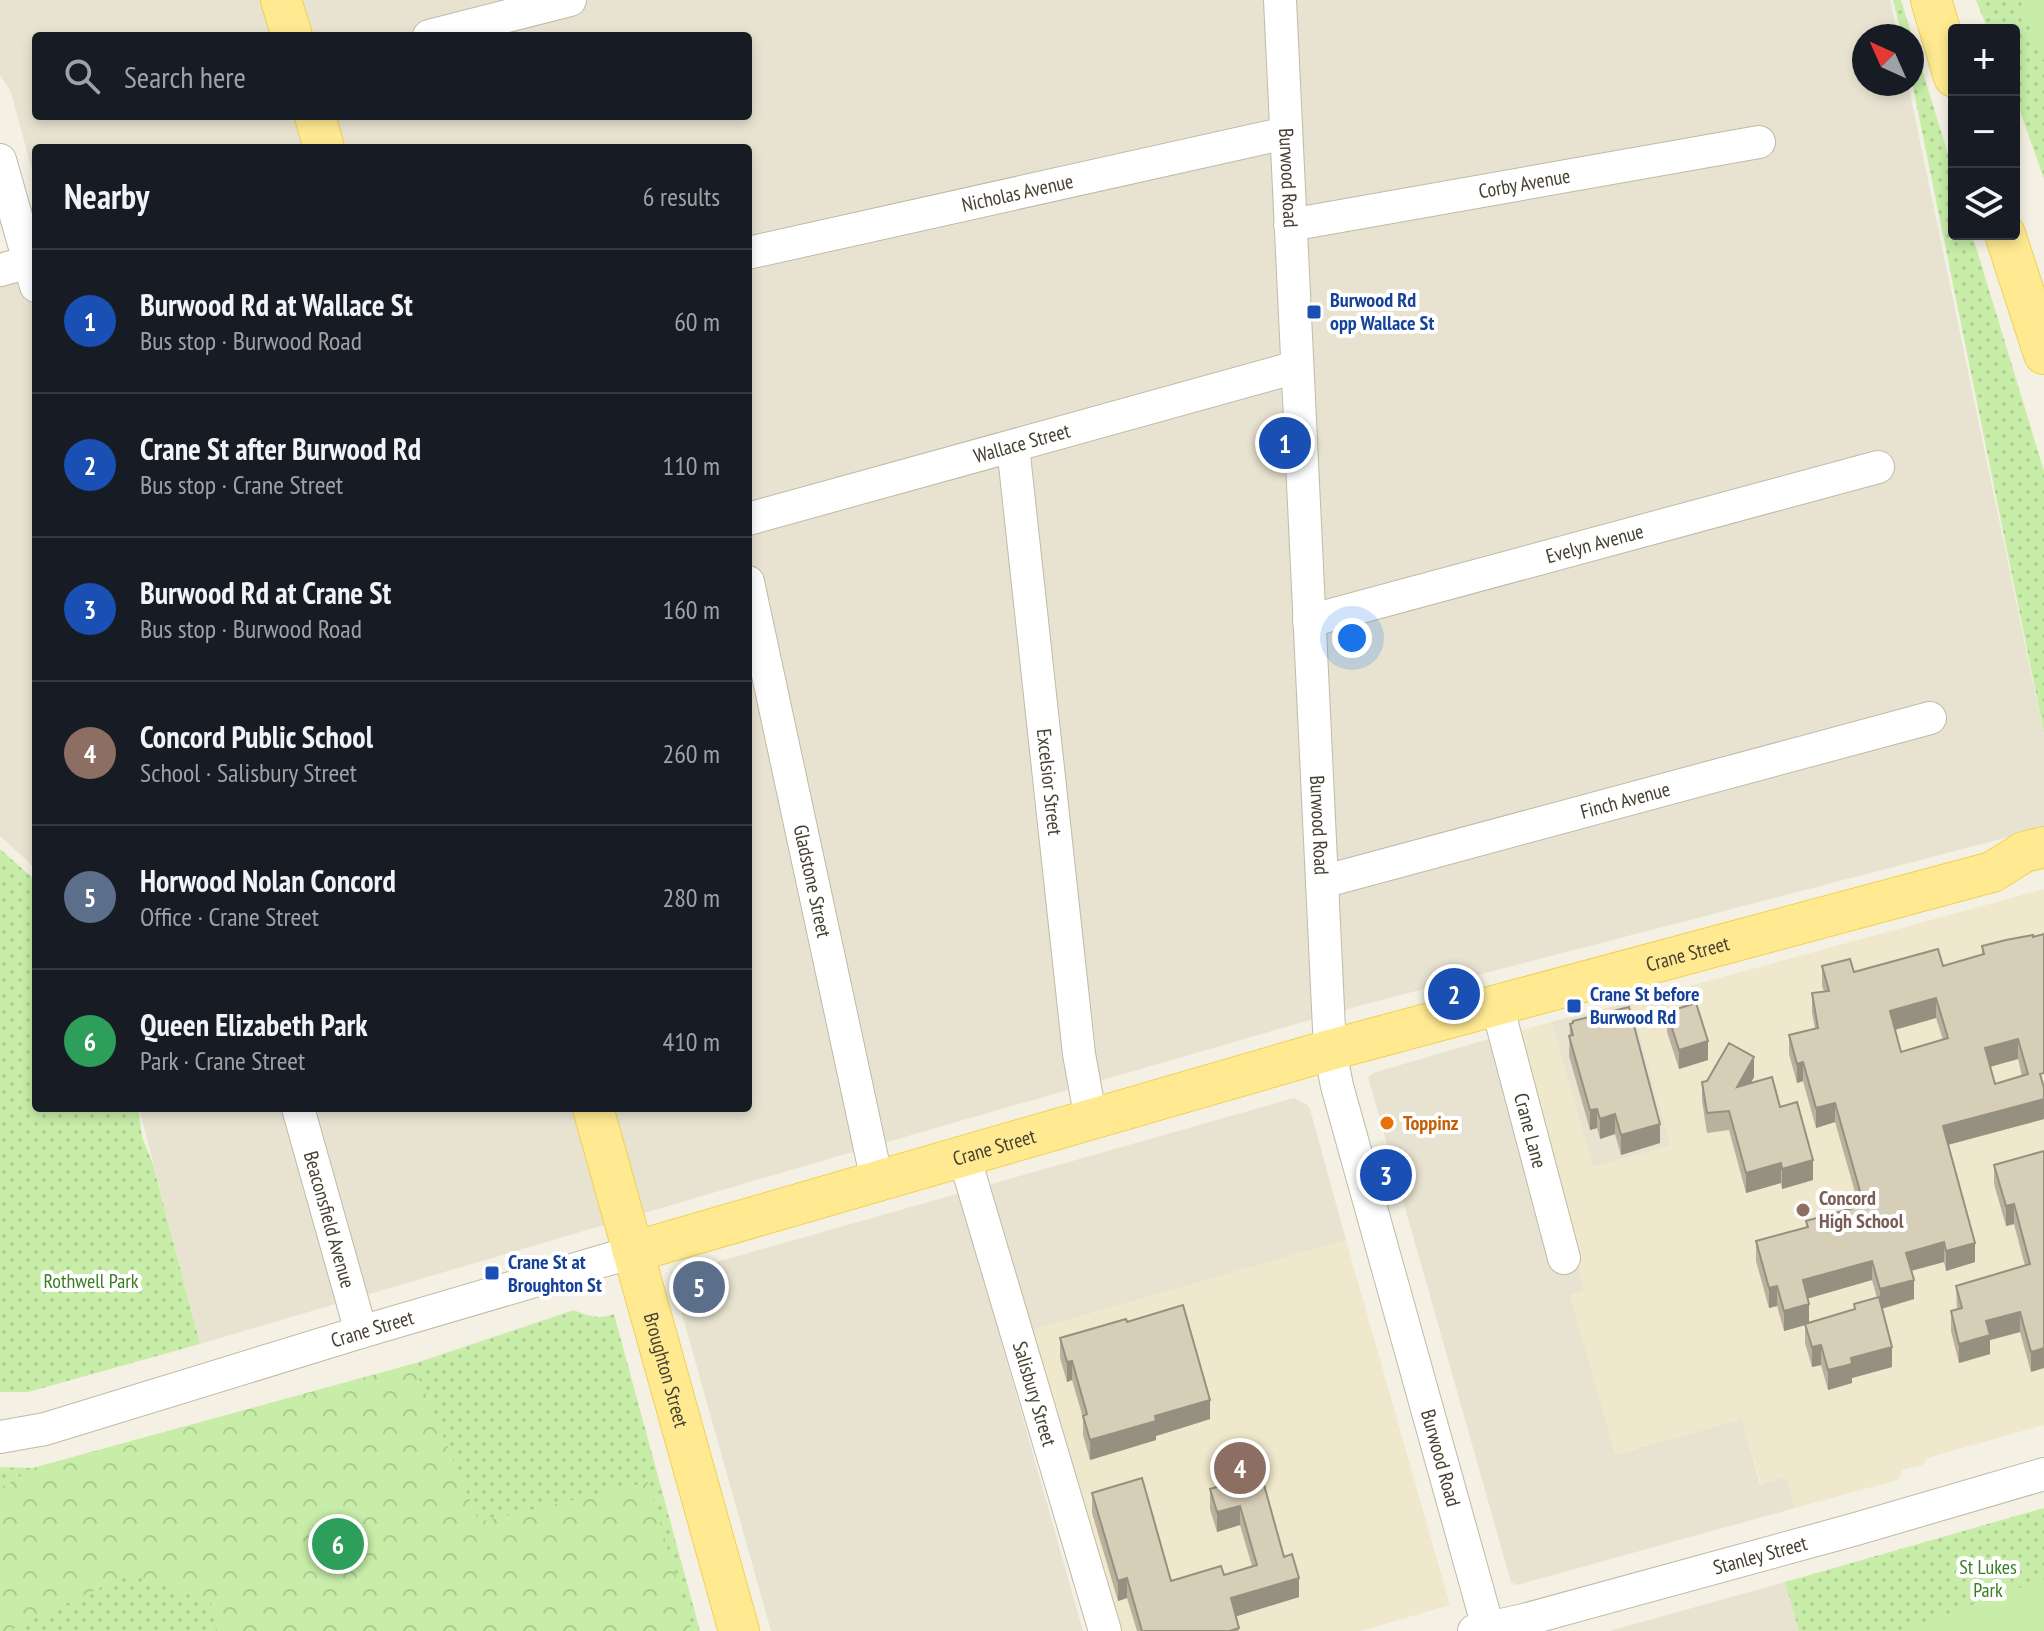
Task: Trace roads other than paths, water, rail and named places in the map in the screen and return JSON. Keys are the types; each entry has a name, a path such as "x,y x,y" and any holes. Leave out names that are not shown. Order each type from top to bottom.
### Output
{"main road":[{"path":"281,0 291,32"},
{"path":"1931,0 1948,57"},
{"path":"316,120 323,144"},
{"path":"2007,240 2044,354"},
{"name":"Crane Street","path":"633,1252 1330,1050 1992,872 2024,852 2044,847"},
{"name":"Crane Street","path":"1992,872 2030,878 2044,874"},
{"name":"Broughton Street","path":"594,1112 739,1631"}],"street":[{"path":"445,32 570,0"},
{"name":"Burwood Road","path":"1280,0 1330,1050 1341,1101 1484,1630"},
{"name":"Nicholas Avenue","path":"752,252 1286,133"},
{"name":"Corby Avenue","path":"1290,225 1759,142"},
{"path":"0,160 22,273"},
{"name":"Wallace Street","path":"752,518 1297,367"},
{"name":"Excelsior Street","path":"1013,446 1079,1054 1091,1120"},
{"name":"Evelyn Avenue","path":"1309,621 1878,467"},
{"name":"Gladstone Street","path":"752,601 877,1181"},
{"name":"Finch Avenue","path":"1322,882 1930,718"},
{"name":"Crane Lane","path":"1497,1005 1564,1258"},
{"name":"Beaconsfield Avenue","path":"299,1112 361,1332"},
{"name":"Salisbury Street","path":"964,1156 1105,1631"},
{"name":"Crane Street","path":"0,1437 45,1429 633,1252"},
{"name":"Stanley Street","path":"1484,1630 1856,1529 2044,1474"}],"place":[{"name":"Burwood Rd opp Wallace St","path":"1314,312"},
{"name":"Burwood Rd at Wallace St","path":"1285,443"},
{"name":"Crane St after Burwood Rd","path":"1454,994"},
{"name":"Crane St before Burwood Rd","path":"1574,1006"},
{"name":"Toppinz","path":"1387,1123"},
{"name":"Burwood Rd at Crane St","path":"1386,1175"},
{"name":"Concord High School","path":"1803,1210"},
{"name":"Crane St at Broughton St","path":"492,1273"},
{"name":"Horwood Nolan Concord","path":"699,1287"},
{"name":"Concord Public School","path":"1240,1468"},
{"name":"Queen Elizabeth Park","path":"338,1544"}],"park label":[{"name":"Rothwell Park","path":"91,1281"},
{"name":"St Lukes Park","path":"1988,1578"}]}
